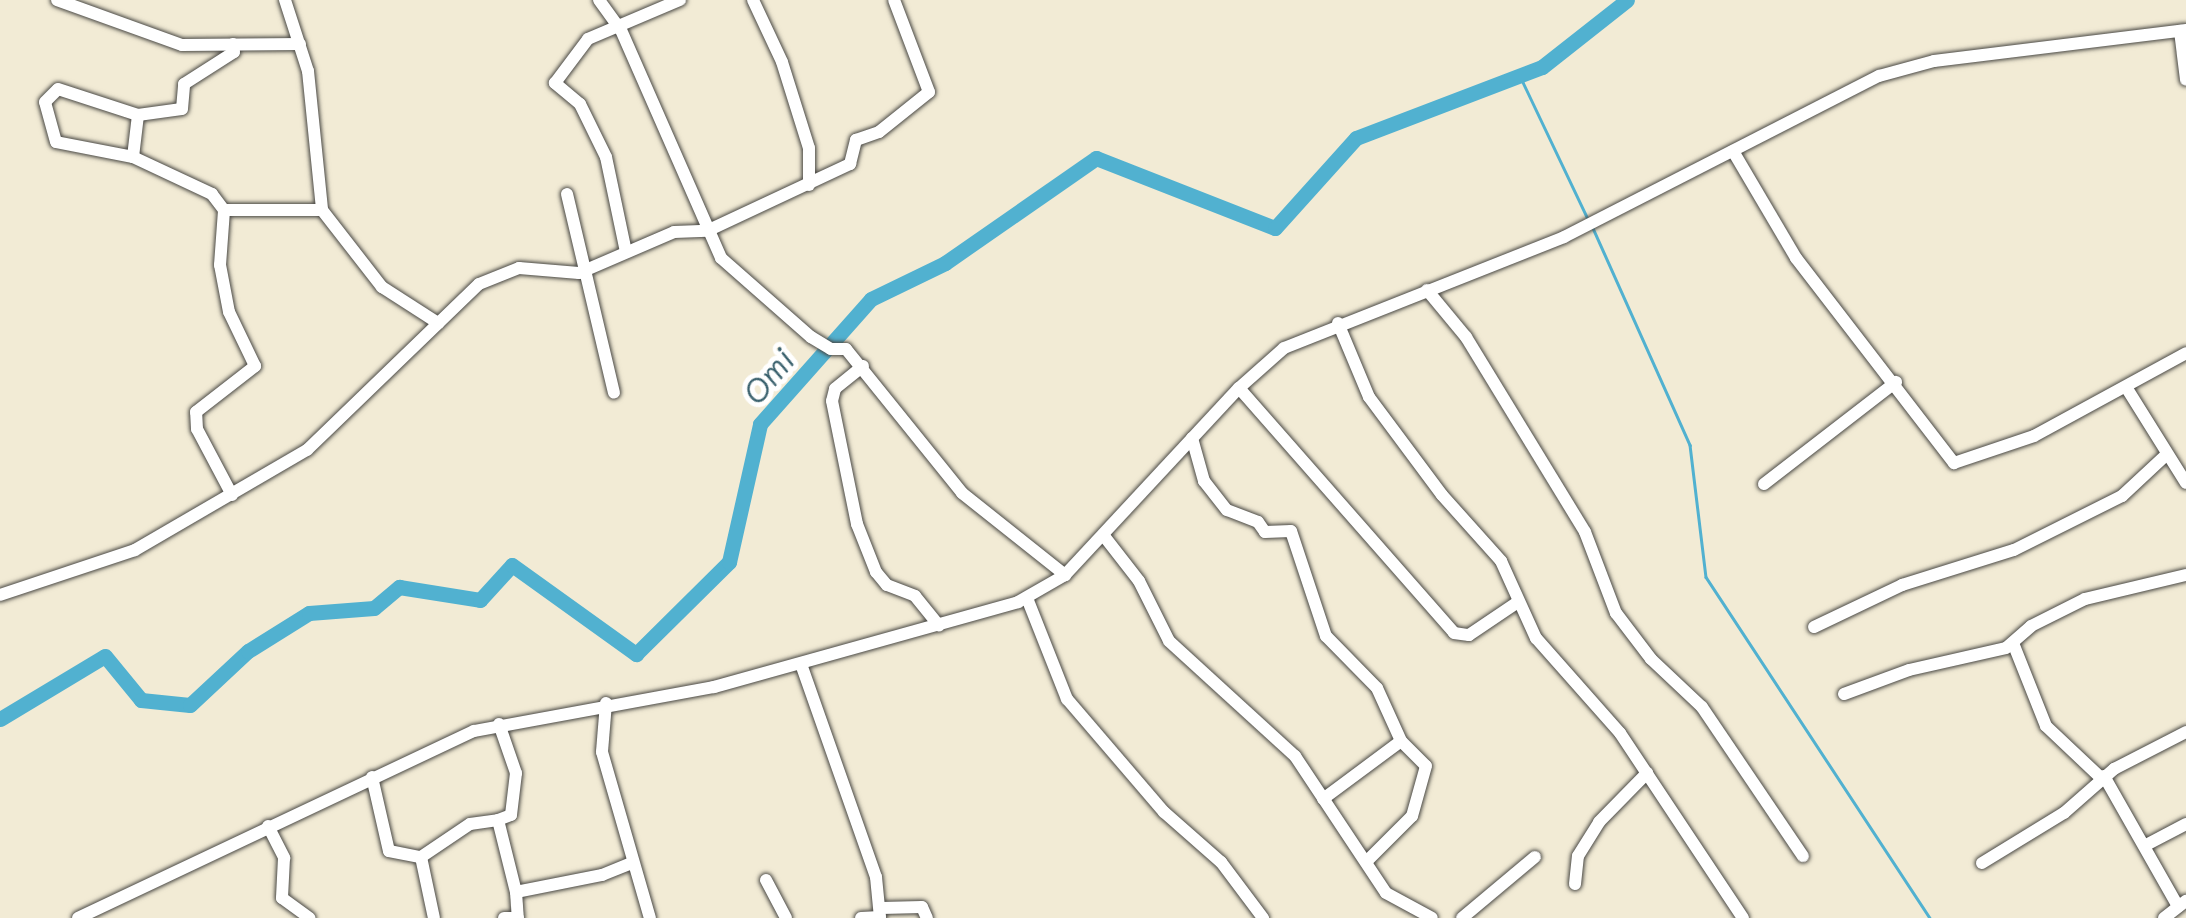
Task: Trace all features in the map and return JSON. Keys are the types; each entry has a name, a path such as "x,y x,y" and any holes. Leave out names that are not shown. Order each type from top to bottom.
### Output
{"street":[{"path":"57,0 128,20 162,41 300,44"},
{"path":"285,0 300,44 322,210 382,287 438,322"},
{"path":"599,0 618,26 708,230 734,272 811,337 831,349 846,349 974,506 1065,575"},
{"path":"753,0 782,62 809,148 809,185"},
{"path":"0,595 135,550 232,495 324,436 466,293 513,269 586,270 674,232 708,230 850,164 856,140 871,138 929,92 894,0"},
{"path":"626,252 606,157 580,104 556,83 588,39 676,1"},
{"path":"78,918 372,776 499,724 606,703 714,688 940,626 1026,598 1065,575 1238,388 1284,348 1564,237 1909,66 2183,31 2186,80"},
{"path":"232,495 197,429 196,412 254,366 229,312 220,265 224,210 212,194 134,157 56,142 45,102 58,89 138,115 182,109 184,84 234,52 233,44"},
{"path":"134,157 138,115"},
{"path":"1732,151 1796,258 1896,382 1954,464 2034,436 2080,406 2126,387 2186,353"},
{"path":"568,194 614,394"},
{"path":"224,210 322,210"},
{"path":"1428,290 1466,337 1584,532 1616,613 1651,659 1702,706 1802,856"},
{"path":"1338,324 1369,397 1501,561 1536,638 1595,701 1743,918"},
{"path":"863,366 836,389 832,400 857,524 876,572 887,585 914,596 940,626"},
{"path":"1764,484 1896,382"},
{"path":"2126,387 2186,482"},
{"path":"1238,388 1454,632 1469,635 1518,602"},
{"path":"1192,438 1204,482 1227,510 1258,522 1265,532 1293,534 1326,636 1376,688 1400,740 1426,766 1412,816 1367,861"},
{"path":"1814,627 1902,585 2014,550 2122,496 2166,455"},
{"path":"1104,536 1139,581 1169,641 1294,756 1386,893 1432,918"},
{"path":"1844,694 2013,643 2066,605 2186,575"},
{"path":"1026,598 1067,700 1164,812 1221,862 1257,916"},
{"path":"2013,643 2046,726 2102,777 2146,845 2177,911"},
{"path":"800,664 822,734 844,774 880,914"},
{"path":"606,703 602,752 627,823 631,863 650,918"},
{"path":"372,776 389,851 421,856 470,824 511,815 516,773 499,724"},
{"path":"1982,863 2064,813 2102,777 2186,732"},
{"path":"1323,799 1400,740"},
{"path":"1575,884 1578,856 1599,822 1647,772"},
{"path":"498,820 516,892 518,918 504,918"},
{"path":"2146,845 2186,824"},
{"path":"268,826 284,858 282,898 310,918"},
{"path":"421,856 434,918"},
{"path":"1462,918 1535,857"},
{"path":"516,892 602,875 631,863"},
{"path":"766,880 786,918"},
{"path":"861,918 922,908 927,918"}],"waterway":[{"name":"Omi","path":"0,719 105,656 141,700 190,705 248,651 309,613 374,608 399,587 480,600 512,565 636,654 729,562 760,424 871,299 945,263 1096,158 1275,228 1356,138 1542,67 1627,0"},
{"path":"1521,78 1587,217"},
{"path":"1593,228 1690,445 1706,577 1930,918"}]}
